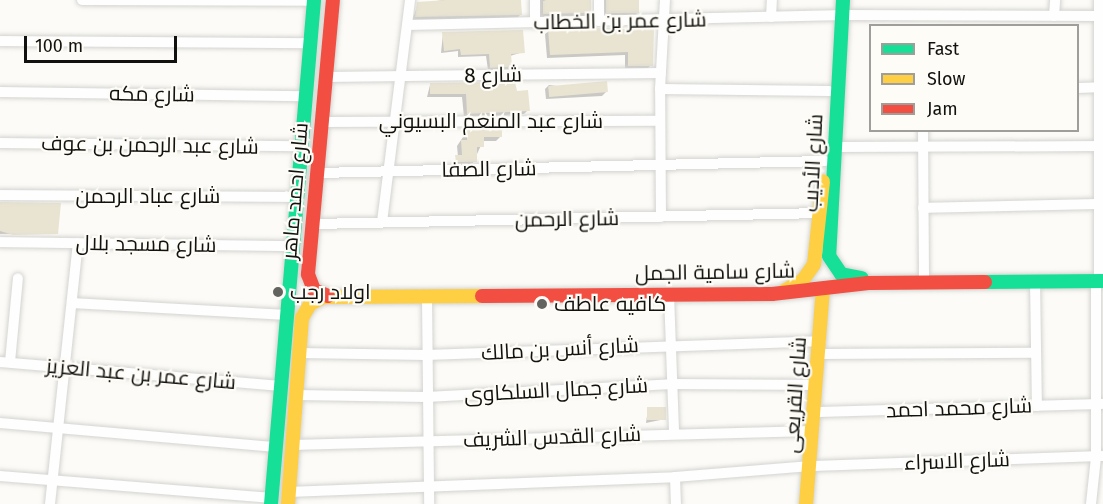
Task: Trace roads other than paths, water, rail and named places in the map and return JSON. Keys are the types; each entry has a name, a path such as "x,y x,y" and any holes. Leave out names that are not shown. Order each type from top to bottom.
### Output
{"street":[{"path":"82,0 314,1"},
{"name":"شارع احمد ماهر","path":"328,296 314,290 308,274 333,0"},
{"path":"382,222 410,0"},
{"path":"534,23 535,0"},
{"path":"599,0 599,21"},
{"path":"661,217 660,89 665,0"},
{"path":"771,17 772,0"},
{"name":"شارع الأديب","path":"834,0 838,15 831,261 846,276 891,284"},
{"name":"شارع الأديب","path":"772,294 798,284 811,270 821,213 829,92 838,15 843,0"},
{"path":"1054,16 1055,0"},
{"path":"1095,500 1100,457 1101,16 1099,0"},
{"name":"شارع احمد ماهر","path":"271,501 304,96 314,1"},
{"name":"شارع عمر بن الخطاب","path":"407,25 838,15 922,20 1101,16"},
{"path":"0,40 310,43"},
{"name":"شارع 8","path":"326,76 661,73"},
{"path":"1079,88 1101,87"},
{"path":"660,89 829,92"},
{"name":"شارع مكه","path":"0,92 304,96"},
{"name":"شارع عبد المنعم البسيوني","path":"323,122 660,121"},
{"path":"923,132 924,283"},
{"name":"شارع عبد الرحمن بن عوف","path":"0,143 300,146"},
{"path":"835,147 1101,146"},
{"name":"شارع الصفا","path":"318,173 825,161"},
{"name":"شارع عباد الرحمن","path":"0,195 296,197"},
{"path":"923,208 1101,204"},
{"name":"شارع الرحمن","path":"314,224 821,213"},
{"name":"شارع مسجد بلال","path":"0,242 292,246"},
{"path":"50,504 78,243"},
{"path":"290,273 308,274"},
{"path":"5,362 18,278"},
{"name":"شارع سامية الجمل","path":"328,296 772,294 891,284 1099,281"},
{"path":"1035,282 1036,406"},
{"name":"شارع القريعى","path":"806,504 811,466 824,289"},
{"path":"669,294 674,432"},
{"path":"288,498 304,313 314,301 328,296"},
{"path":"427,296 426,397 429,504"},
{"path":"72,303 287,315"},
{"name":"شارع أنس بن مالك","path":"299,353 426,355 670,344 1036,353"},
{"name":"شارع عمر بن عبد العزيز","path":"5,362 281,386"},
{"name":"شارع جمال السلكاوى","path":"296,395 426,397 672,384 817,385"},
{"name":"شارع محمد احمد","path":"815,412 1100,404"},
{"path":"0,423 276,447"},
{"name":"شارع القدس الشريف","path":"292,445 674,432 813,431"},
{"name":"شارع الاسراء","path":"288,498 427,488 675,477 811,466 1100,457"},
{"path":"0,476 271,501"},
{"path":"675,477 676,504"}],"place":[{"name":"اولاد رجب","path":"278,292"},
{"name":"كافيه عاطف","path":"542,304"}]}
